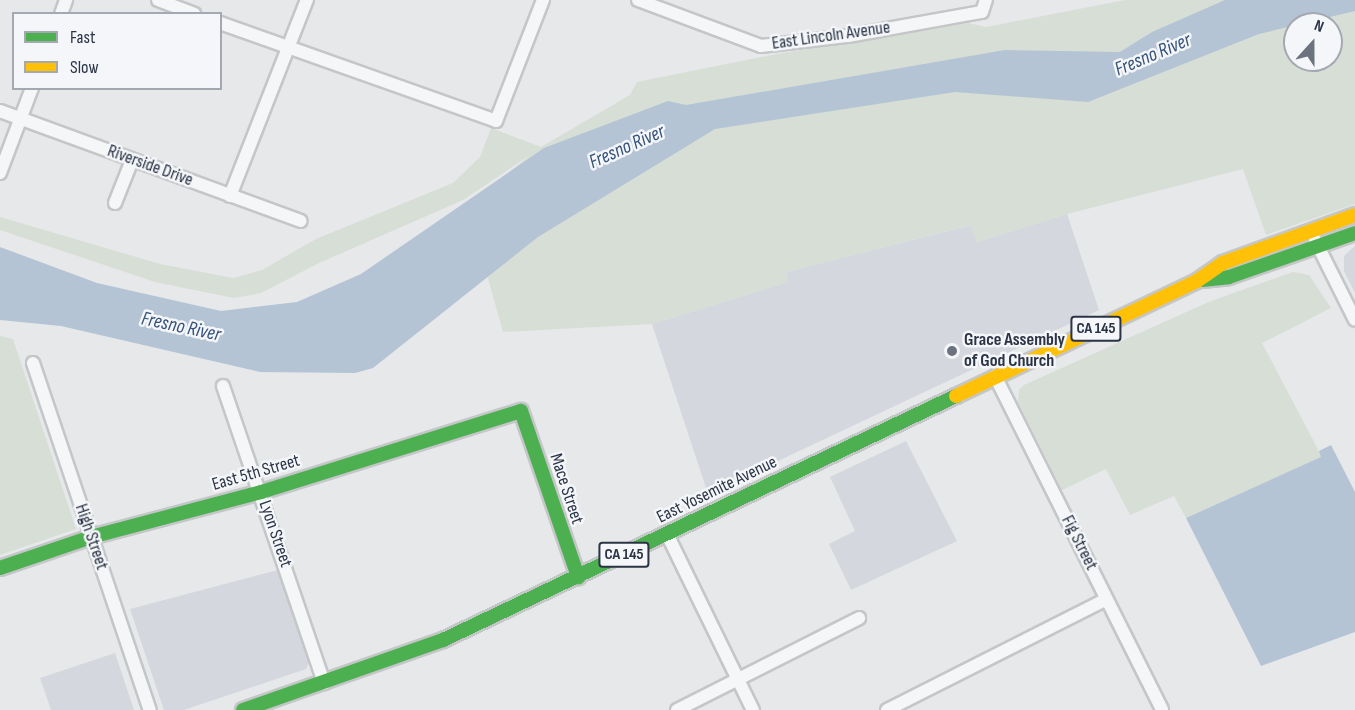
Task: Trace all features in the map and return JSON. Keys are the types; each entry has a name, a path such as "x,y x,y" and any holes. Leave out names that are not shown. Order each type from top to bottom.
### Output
{"main road":[{"name":"East Yosemite Avenue","path":"243,710 443,640 1197,281 1223,263 1355,215"},
{"name":"East Yosemite Avenue","path":"1197,281 1229,277 1355,233"},
{"name":"East 5th Street","path":"0,568 91,537 261,492 521,411"},
{"name":"Mace Street","path":"521,411 578,577"}],"street":[{"path":"158,0 189,12"},
{"path":"230,196 307,0"},
{"path":"222,24 496,121 543,0"},
{"name":"East Lincoln Avenue","path":"638,0 761,46 848,36 982,12 986,0"},
{"path":"0,173 31,90"},
{"name":"Riverside Drive","path":"0,111 301,221"},
{"path":"115,203 132,160"},
{"path":"1310,230 1355,320"},
{"name":"High Street","path":"33,363 150,710"},
{"name":"Fig Street","path":"995,376 1162,710"},
{"name":"Lyon Street","path":"223,386 261,492 324,683"},
{"path":"667,534 753,710"},
{"path":"887,710 1107,599"},
{"path":"677,710 859,618"}],"shaded area":[{"path":"1125,0 1355,0 1355,204 1266,235 1243,169 1067,214 977,242 970,225 786,272 788,282 652,324 503,332 468,207 530,155 463,200 319,263 261,293 234,298 155,282 0,230 0,217 160,264 233,278 262,270 316,239 453,183 480,157 491,128 541,147 630,95 637,82 777,54 968,23 986,27"},
{"path":"1067,214 1099,310 708,494 652,324 788,282 786,272 971,225 977,242"},
{"path":"1355,246 1355,293 1344,271 1344,256"},
{"path":"1293,272 1309,275 1331,308 1262,343 1322,457 1186,518 1174,496 1130,515 1106,469 1062,490 1018,402 1019,390 1024,385 1211,301"},
{"path":"0,336 13,339 76,529 0,555"},
{"path":"906,441 957,541 851,590 829,544 855,531 830,477"},
{"path":"278,570 309,662 306,669 184,710 164,710 130,609"},
{"path":"115,653 134,710 51,710 40,678"}],"water":[{"name":"Fresno River","path":"1225,0 1355,0 1355,11 1343,14 1343,12 1283,12 1283,28 1259,34 1088,102 955,92 715,129 538,237 373,368 355,373 260,372 61,326 0,320 0,247 97,283 221,311 297,302 361,274 544,148 668,101 686,105 1005,50 1120,52 1152,32"},
{"path":"1331,445 1355,492 1355,632 1261,666 1186,518 1321,457 1319,451"}],"traffic: fast":[{"path":"1202,280 1229,277 1355,233"},
{"path":"243,710 443,640 956,396"},
{"path":"0,568 91,537 261,492 521,411 578,577"}],"traffic: slow":[{"path":"956,396 1197,281 1223,263 1355,215"}],"place":[{"name":"Grace Assembly of God Church","path":"952,351"}]}
